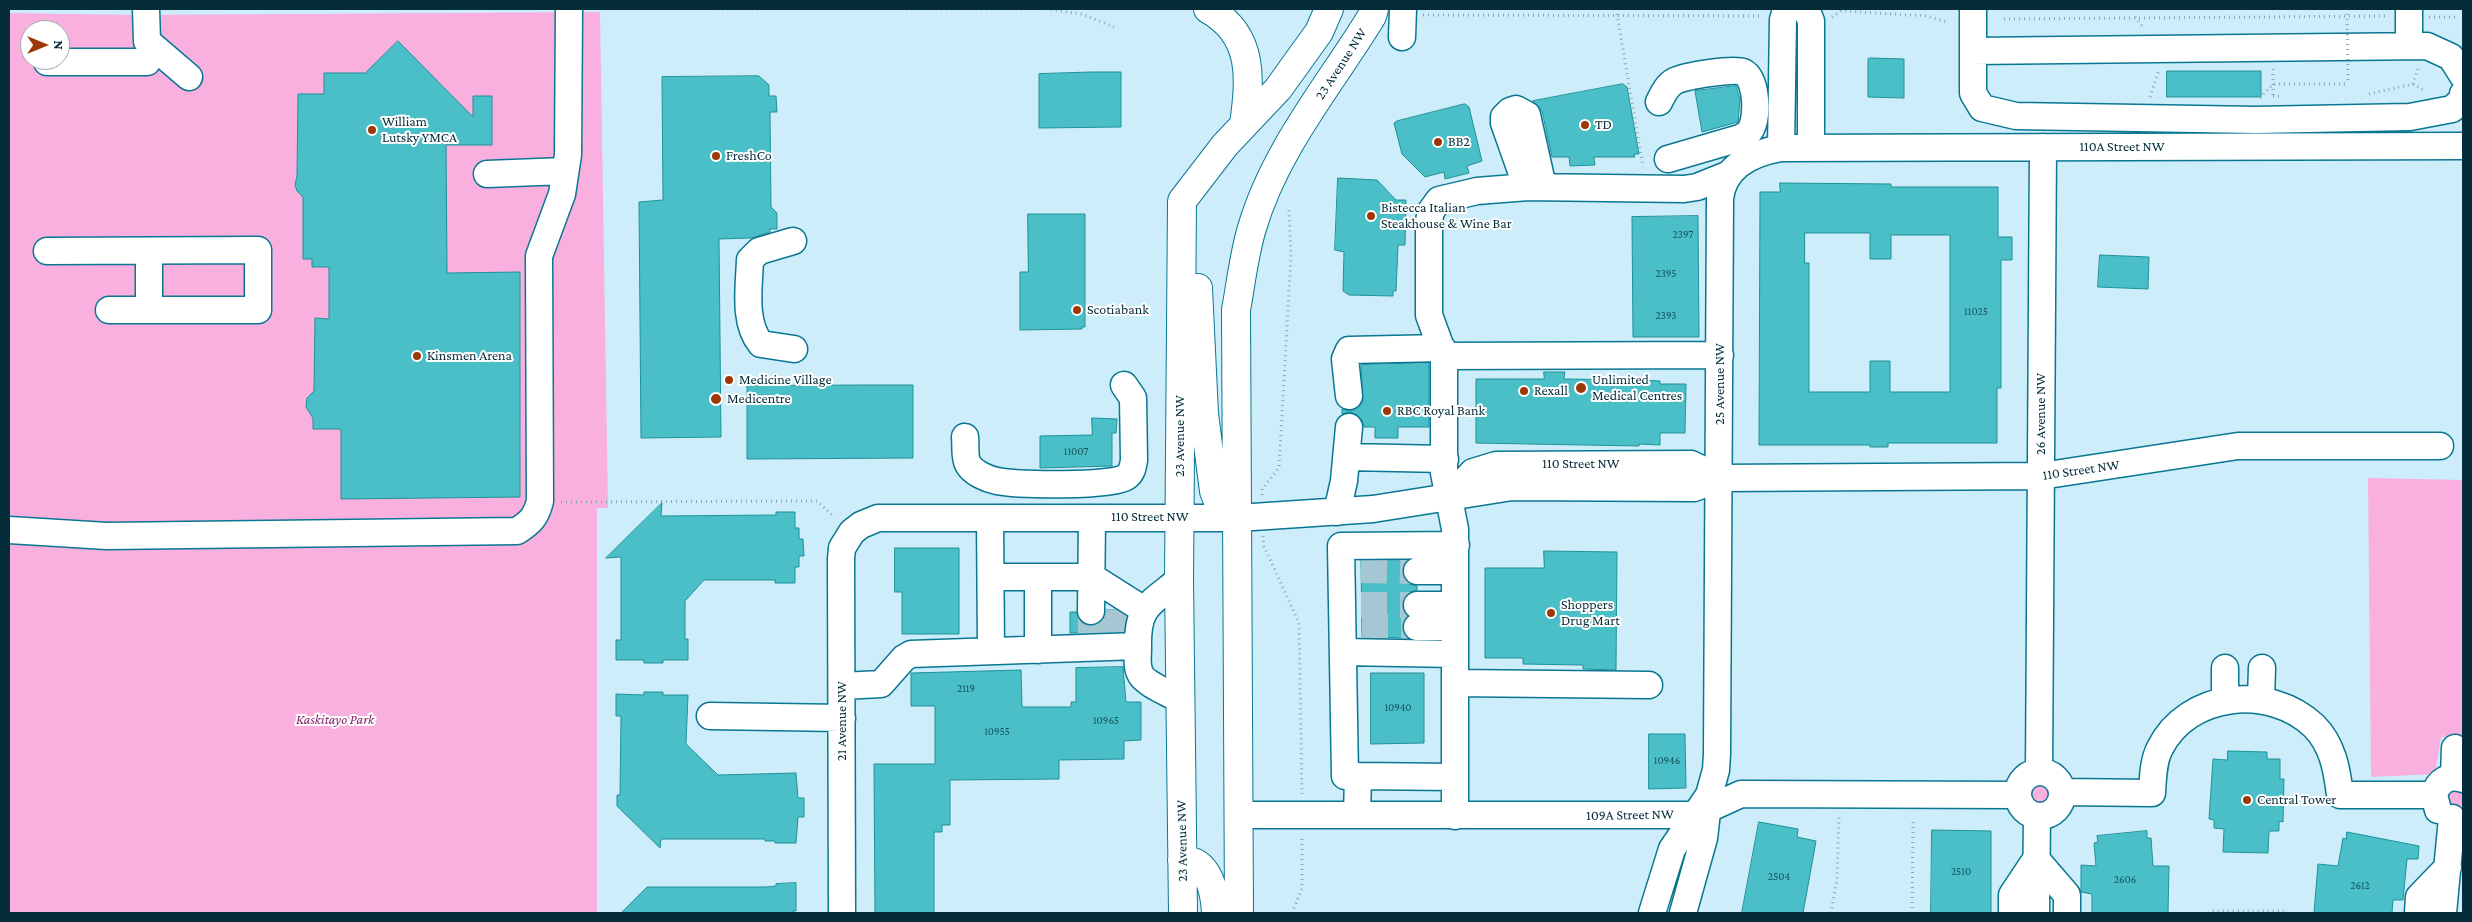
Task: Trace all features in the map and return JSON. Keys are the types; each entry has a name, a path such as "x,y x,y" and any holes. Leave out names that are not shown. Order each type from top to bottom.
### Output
{"main road":[{"path":"1208,9 1228,24 1246,52 1249,82 1244,125"},
{"name":"23 Avenue NW","path":"1183,913 1179,580 1182,201 1225,145 1278,89 1318,32 1329,9"},
{"name":"23 Avenue NW","path":"1239,913 1236,310 1252,228 1269,183 1296,132 1341,67 1372,16 1374,9"},
{"path":"1182,217 1195,229 1204,414 1214,491 1220,507 1238,518"},
{"path":"1182,860 1190,860 1206,871 1216,896 1216,913"}],"street":[{"path":"146,9 147,52"},
{"path":"9,530 107,536 517,531 532,522 537,515 540,501 539,256 562,194 568,155 569,9"},
{"path":"1806,9 1811,21 1811,148"},
{"path":"1973,9 1973,93 1982,108 2016,116 2256,120 2410,117 2452,108 2463,99 2463,94"},
{"path":"1455,816 1456,545 1450,496 1444,473 1443,352 1428,315 1428,221 1431,211 1434,204 1446,197 1477,191 1533,187 1645,190 1684,189 1727,175 1751,157 1781,148 1783,20 1776,12"},
{"path":"2409,13 2415,54"},
{"path":"1973,51 2415,54 2427,46 2450,57 2463,76"},
{"path":"70,60 147,52 189,77"},
{"path":"1659,102 1667,86 1674,81 1735,70 1747,75 1754,87 1754,121 1748,134 1668,159"},
{"name":"110A Street NW","path":"1781,148 2463,146"},
{"name":"26 Avenue NW","path":"2040,772 2043,147"},
{"path":"487,174 565,171"},
{"name":"25 Avenue NW","path":"1652,913 1672,849 1704,806 1716,770 1720,478 1720,199 1721,186 1727,175"},
{"path":"793,241 759,251 750,260 749,313 753,335 761,344 794,348"},
{"path":"47,251 258,250 258,310 109,310"},
{"path":"149,251 149,310"},
{"path":"1349,396 1345,359 1348,350 1720,355"},
{"path":"965,437 968,464 976,472 997,481 1017,483 1096,483 1120,480 1129,476 1134,460 1133,398 1124,385"},
{"path":"1337,512 1347,457 1348,427"},
{"name":"110 Street NW","path":"852,532 861,525 878,518 1238,518 1337,512 1424,502 1450,496 1512,488 1694,488 1720,478 2041,476 2238,446 2440,446"},
{"path":"1347,457 1445,459"},
{"path":"990,518 991,652"},
{"path":"1092,518 1085,577 1100,629 1138,666 1141,675 1180,700"},
{"name":"21 Avenue NW","path":"842,913 841,559 842,548 852,532"},
{"path":"1455,777 1345,776 1343,652 1352,616 1351,570 1341,546 1456,545"},
{"path":"1417,571 1456,571"},
{"path":"1038,577 1038,650"},
{"path":"991,578 1085,577"},
{"path":"842,686 881,684 904,658 911,654 1038,650 1100,629 1144,610 1179,580"},
{"path":"1100,629 1140,619 1144,610"},
{"path":"1417,616 1455,616"},
{"path":"1343,652 1455,654"},
{"path":"2225,668 2225,700"},
{"path":"2262,668 2262,700"},
{"path":"1455,683 1649,685"},
{"path":"2062,792 2152,793 2154,765 2159,749 2171,730 2188,716 2211,704 2237,698 2262,700 2291,708 2314,726 2330,748 2337,766 2340,795 2434,795"},
{"path":"710,716 842,718"},
{"path":"2444,913 2448,867 2458,817 2446,816 2436,808 2434,795 2444,779 2459,778 2455,748"},
{"path":"2040,772 2052,775 2057,780 2062,792 2062,799 2055,810 2050,814 2037,816 2021,807 2017,795 2021,781 2026,776 2040,772"},
{"path":"1357,815 1358,776"},
{"name":"109A Street NW","path":"1240,816 1455,816 1704,806 1741,794 2017,795"},
{"name":"25 Avenue NW","path":"1689,909 1704,838 1704,806"},
{"path":"2036,913 2037,816"},
{"path":"2012,913 2012,895 2036,859"},
{"path":"2036,859 2067,895 2067,913"},
{"path":"2418,913 2419,897 2448,867"}],"path":[{"path":"717,9 758,9"},
{"path":"906,9 1026,9"},
{"path":"1046,9 1082,14 1114,27"},
{"path":"2273,84 2348,84 2348,9"},
{"path":"1830,19 1841,11 1928,16 1946,22"},
{"path":"1403,20 1776,12"},
{"path":"2004,19 2409,13 2458,17"},
{"path":"1617,14 1645,190"},
{"path":"2366,95 2413,84 2415,54"},
{"path":"2150,99 2161,62"},
{"path":"2274,62 2274,96 2278,100"},
{"path":"2274,96 2283,96"},
{"path":"1262,490 1279,468 1291,256 1290,209"},
{"path":"537,515 566,500 817,501 832,515"},
{"path":"1264,546 1299,623 1302,888 1292,913"},
{"path":"1831,913 1839,852 1840,795"},
{"path":"1912,913 1913,822"},
{"path":"2209,913 2210,911 2287,911 2287,913"}],"green space":[{"name":"Kaskitayo Park","path":"600,12 608,508 597,508 597,913 9,913 9,13 136,15"},
{"path":"2368,478 2463,480 2463,737 2441,737 2435,774 2371,777"},
{"path":"2038,783 2046,786 2049,794 2046,802 2038,805 2030,802 2027,794 2030,786"},
{"path":"2463,789 2463,805 2459,808 2451,807 2445,795 2446,792"}],"building":[{"path":"398,41 473,117 473,96 492,96 492,145 446,145 447,273 520,272 520,497 341,499 341,429 313,429 313,418 306,407 307,398 314,391 315,318 329,319 329,267 312,267 312,259 303,259 303,197 297,191 295,185 297,176 298,94 324,94 324,73 365,73"},
{"path":"1868,59 1904,59 1904,98 1868,97"},
{"path":"2167,71 2261,71 2261,97 2167,97"},
{"path":"1121,72 1121,127 1039,128 1039,74"},
{"path":"759,76 769,85 769,96 776,96 777,112 770,112 771,207 777,213 777,229 770,229 770,232 752,238 719,239 721,437 641,438 639,202 663,200 662,77"},
{"name":"TD","path":"1623,84 1627,87 1639,154 1634,154 1635,157 1594,157 1595,165 1570,166 1569,157 1552,157 1542,111 1533,101"},
{"path":"1736,86 1740,100 1738,122 1702,132 1695,91"},
{"name":"BB2","path":"1465,104 1469,107 1482,161 1467,166 1469,173 1445,179 1444,172 1425,177 1402,154 1394,123"},
{"name":"Bistecca Italian Steakhouse & Wine Bar","path":"1338,178 1377,180 1396,200 1406,200 1405,245 1398,245 1396,291 1393,291 1393,296 1349,295 1343,291 1344,252 1335,250"},
{"path":"1780,183 1891,184 1891,187 1998,187 1998,237 2012,237 2012,260 2001,260 2001,388 1997,388 1997,443 1888,443 1888,447 1870,447 1870,445 1759,445 1760,192 1780,192","holes":["1805,233 1870,233 1870,259 1891,259 1891,235 1950,235 1950,392 1890,392 1890,361 1870,361 1870,392 1809,392 1809,263 1805,263"]},
{"path":"1028,214 1085,214 1085,327 1082,327 1082,329 1020,330 1020,272 1028,272"},
{"path":"1698,216 1699,337 1633,337 1632,217"},
{"path":"2100,255 2149,257 2148,289 2098,287"},
{"name":"RBC Royal Bank","path":"1429,363 1429,427 1398,427 1398,438 1375,438 1375,427 1364,427 1362,420 1350,412 1342,414 1342,409 1351,411 1358,408 1363,402 1361,365"},
{"path":"1544,372 1565,372 1564,379 1639,380 1660,381 1660,384 1686,384 1685,433 1660,433 1660,445 1476,443 1476,379 1544,379"},
{"path":"913,385 913,458 747,459 747,386"},
{"path":"1092,418 1117,419 1116,433 1112,433 1112,466 1040,468 1040,436 1092,435"},
{"path":"662,503 661,516 776,515 776,512 795,512 795,528 799,528 799,539 803,539 804,556 799,556 799,567 795,567 795,583 775,583 775,580 704,580 685,601 685,639 688,639 688,660 663,660 663,663 644,663 644,660 616,660 616,640 621,640 621,557 606,558"},
{"path":"895,548 959,548 959,634 902,634 902,592 895,592"},
{"name":"Shoppers Drug Mart","path":"1544,551 1617,552 1616,670 1583,669 1583,665 1523,664 1523,658 1485,658 1485,568 1544,568"},
{"path":"1407,560 1402,571 1404,578 1409,584 1417,586 1417,590 1410,592 1404,597 1402,605 1407,616 1402,627 1408,638 1362,637 1361,561"},
{"path":"1106,610 1116,610 1126,616 1123,632 1070,633 1070,612 1076,612 1083,624 1091,626 1099,624 1104,619"},
{"path":"1123,667 1126,702 1141,702 1141,740 1124,741 1124,759 1059,760 1059,779 950,780 950,825 942,825 942,832 934,832 934,913 875,913 874,764 935,764 935,706 911,706 911,673 1021,670 1022,707 1071,707 1071,702 1076,702 1076,668"},
{"path":"1371,673 1424,673 1424,743 1371,744"},
{"path":"644,692 663,692 663,695 688,695 686,744 718,775 796,773 798,798 804,798 804,817 798,817 796,843 775,843 775,841 765,841 765,839 661,839 660,848 617,806 617,795 620,795 621,716 616,716 616,694 644,695"},
{"path":"1649,734 1685,734 1686,788 1649,789"},
{"name":"Central Tower","path":"2228,751 2267,752 2267,759 2280,759 2280,779 2284,779 2283,822 2279,821 2279,831 2269,831 2268,853 2223,852 2224,829 2214,828 2214,820 2209,819 2213,759 2227,760"},
{"path":"1759,822 1798,829 1797,837 1816,841 1803,913 1742,913"},
{"path":"1932,830 1991,831 1991,913 1931,913"},
{"path":"2147,831 2147,838 2151,838 2153,866 2169,866 2168,913 2092,913 2092,894 2081,892 2081,865 2096,866 2094,843 2098,842 2097,836"},
{"path":"2347,832 2419,846 2418,859 2407,859 2403,900 2393,900 2392,913 2314,913 2318,864 2338,866 2343,838 2346,839"},
{"path":"796,883 796,911 793,911 793,913 621,913 647,887 766,887 776,886 776,884"}],"tunnel":[{"path":"1361,570 1417,571"},
{"path":"1361,605 1417,605"},
{"path":"1114,610 1114,633"},
{"path":"1091,611 1091,633"},
{"path":"1362,627 1417,627"}],"place":[{"name":"TD","path":"1585,125"},
{"name":"William Lutsky YMCA","path":"372,130"},
{"name":"BB2","path":"1438,142"},
{"name":"FreshCo","path":"716,156"},
{"name":"Bistecca Italian Steakhouse & Wine Bar","path":"1371,216"},
{"name":"Scotiabank","path":"1077,310"},
{"name":"Kinsmen Arena","path":"417,356"},
{"name":"Medicine Village","path":"729,380"},
{"name":"Unlimited Medical Centres","path":"1581,388"},
{"name":"Rexall","path":"1524,391"},
{"name":"Medicentre","path":"716,399"},
{"name":"RBC Royal Bank","path":"1387,411"},
{"name":"Shoppers Drug Mart","path":"1551,613"},
{"name":"Central Tower","path":"2247,800"}]}
